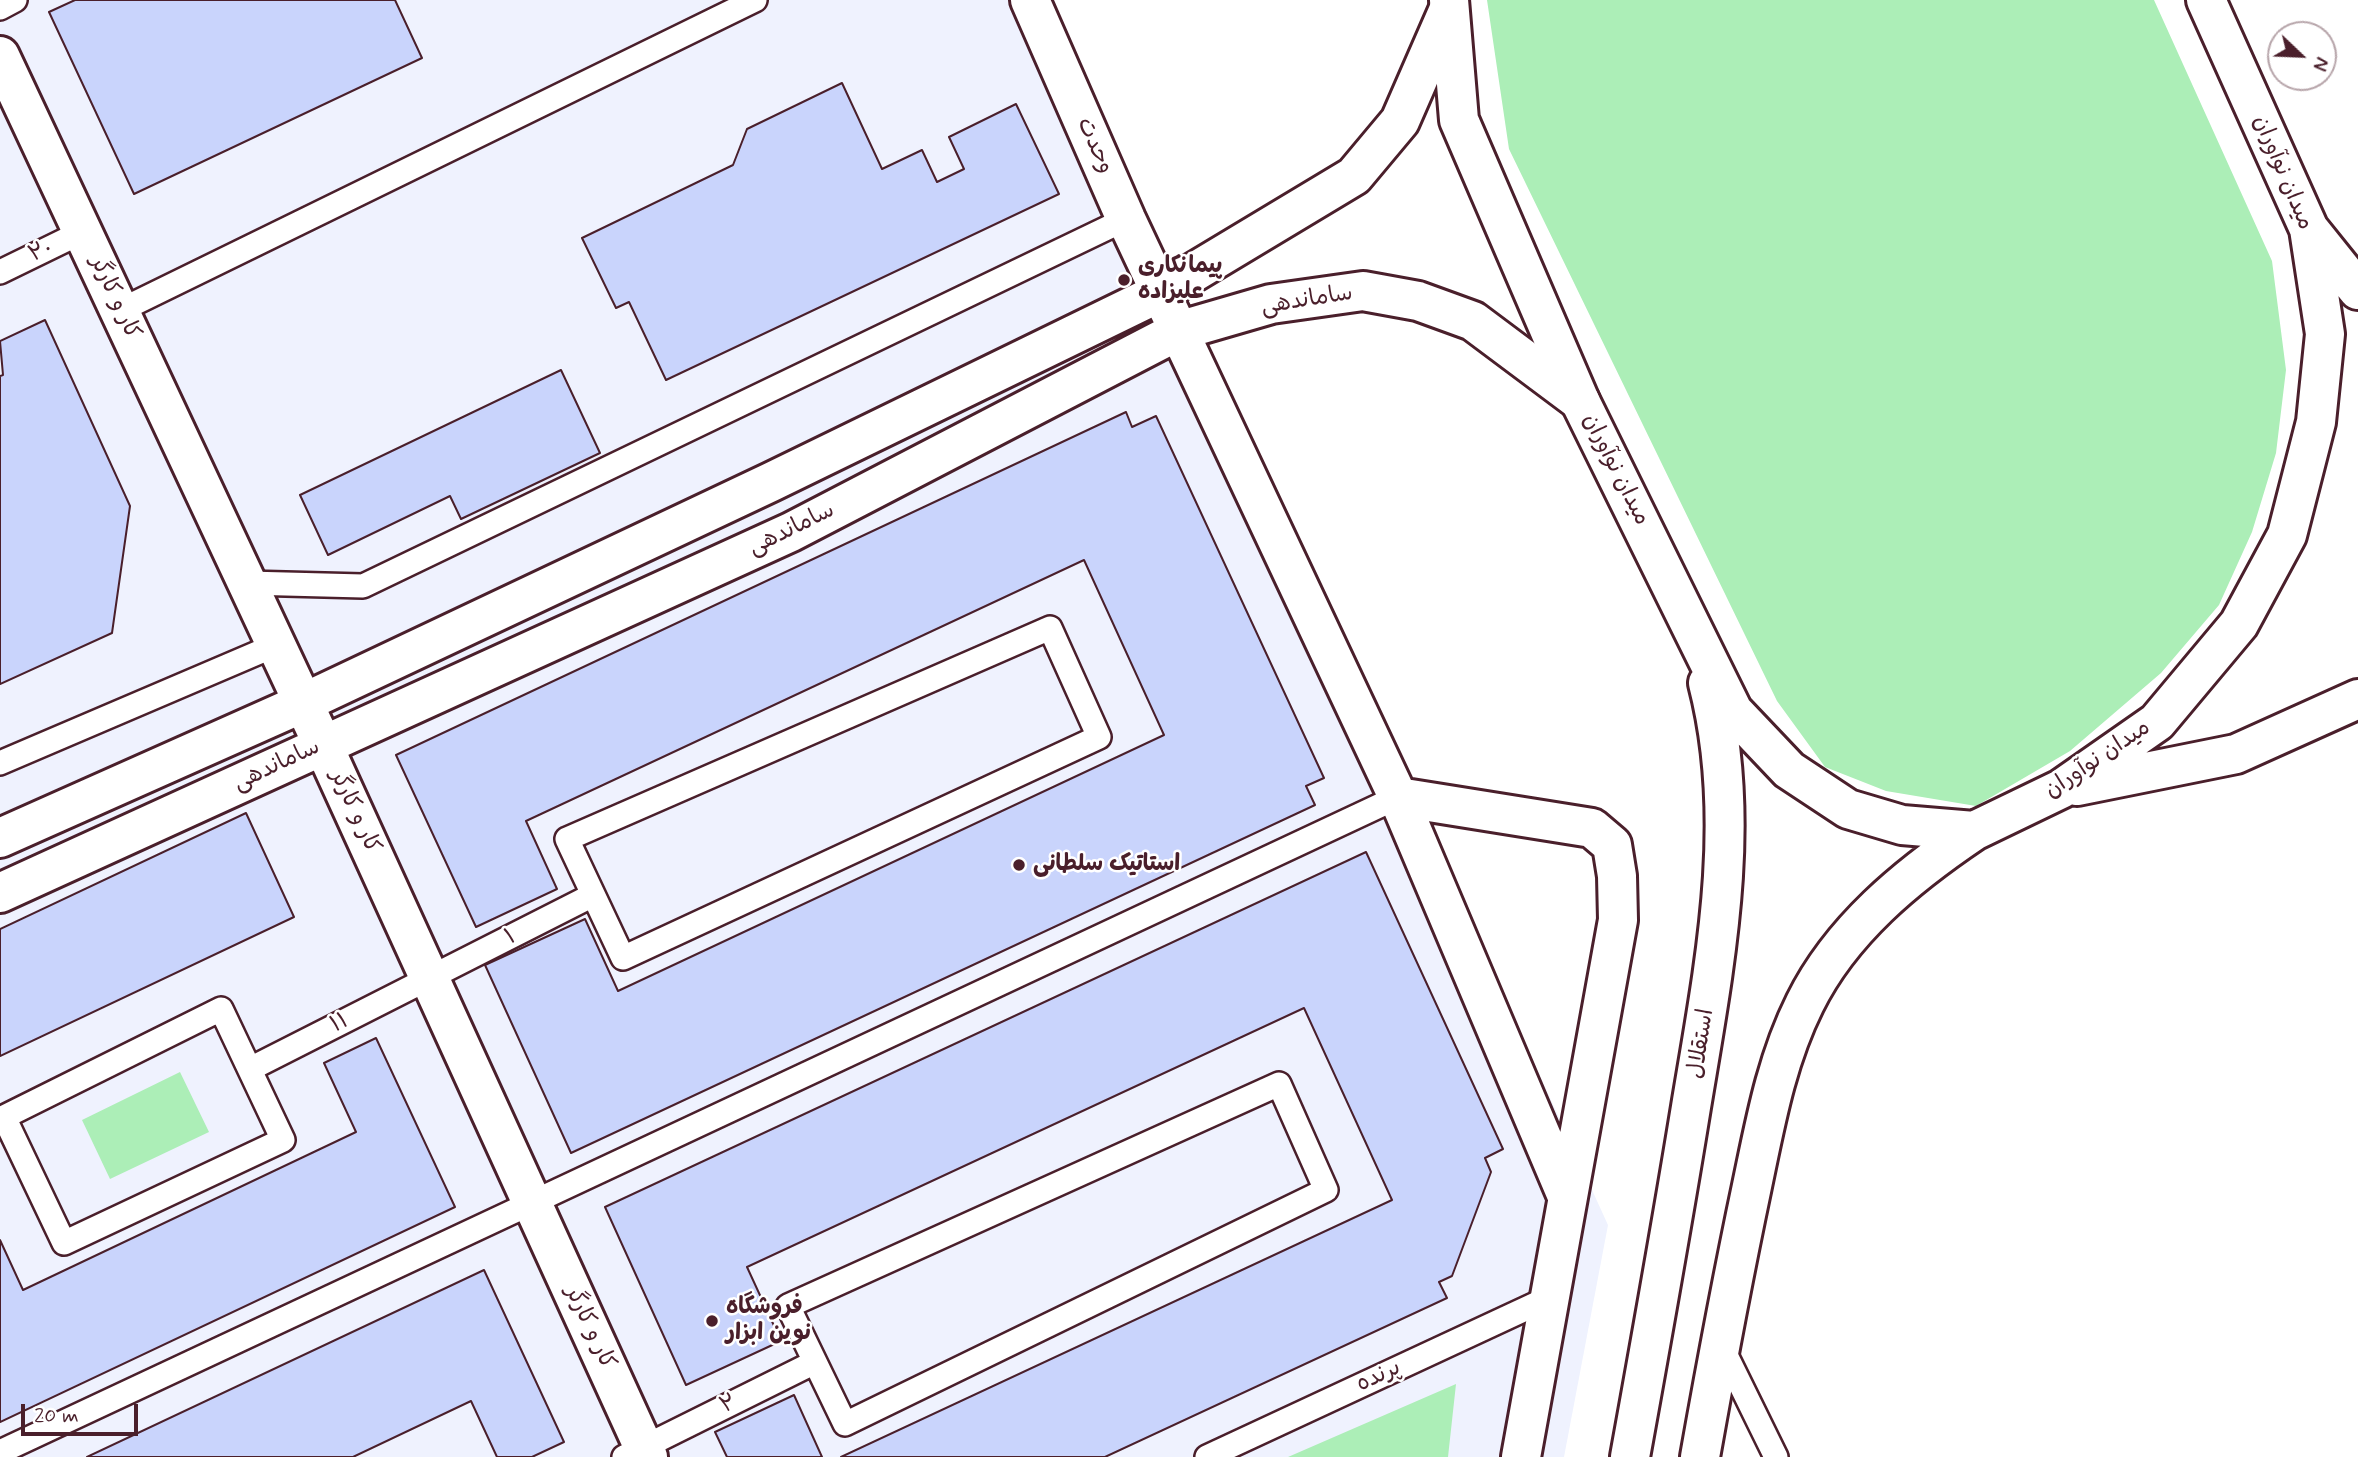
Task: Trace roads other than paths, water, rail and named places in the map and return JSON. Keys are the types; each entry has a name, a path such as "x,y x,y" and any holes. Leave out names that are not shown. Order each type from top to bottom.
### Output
{"street":[{"name":"وحدت","path":"1030,0 1126,219 1398,797 1566,1194"},
{"name":"میدان نوآوران","path":"1448,5 1459,120 1580,401 1733,711 1789,770 1848,809 1902,825 1973,831 2061,789 2157,722 2239,624 2287,535 2316,422 2325,334 2309,229 2206,0"},
{"name":"ساماندهی","path":"0,838 303,703 771,482 1161,292 1354,176 1400,121 1448,5"},
{"name":"کار و کارگر","path":"0,56 323,745 532,1203 639,1454"},
{"path":"2309,229 2358,290"},
{"name":"ساماندهی","path":"0,892 791,532 1178,331 1271,304 1363,291 1418,301 1473,321 1580,401"},
{"path":"771,482 791,532"},
{"name":"استقلال","path":"1630,1457 1711,986 1726,846 1718,722 1694,630"},
{"path":"2061,789 2236,754 2358,699"},
{"path":"1398,797 1592,828 1612,845 1618,876 1618,920 1566,1194 1551,1297 1521,1457"},
{"path":"1700,1457 1720,1345 1775,1080 1805,1003 1847,939 1918,869 1973,831"}],"lane":[{"path":"0,8 15,0"},
{"path":"119,311 755,0"},
{"path":"247,583 363,586 1126,219"},
{"name":"۲۰","path":"0,272 82,232"},
{"path":"1050,628 1099,737 622,958 591,896 567,839 1050,628"},
{"path":"0,763 276,645"},
{"path":"0,1452 1398,797"},
{"name":"۱","path":"430,980 591,896"},
{"name":"۱۱","path":"250,1069 430,980"},
{"path":"221,1009 250,1069 283,1140 64,1243 4,1117 221,1009"},
{"path":"1279,1084 1326,1190 845,1424 815,1362 788,1306 1279,1084"},
{"name":"پرنده","path":"1208,1457 1551,1297"},
{"path":"1720,1345 1776,1457"},
{"name":"۲","path":"639,1454 815,1362"}],"place":[{"name":"پیمانکاری علیزاده","path":"1124,280"},
{"name":"استاتیک سلطانی","path":"1019,865"},
{"name":"فروشگاه نوین ابزار","path":"712,1321"}]}
